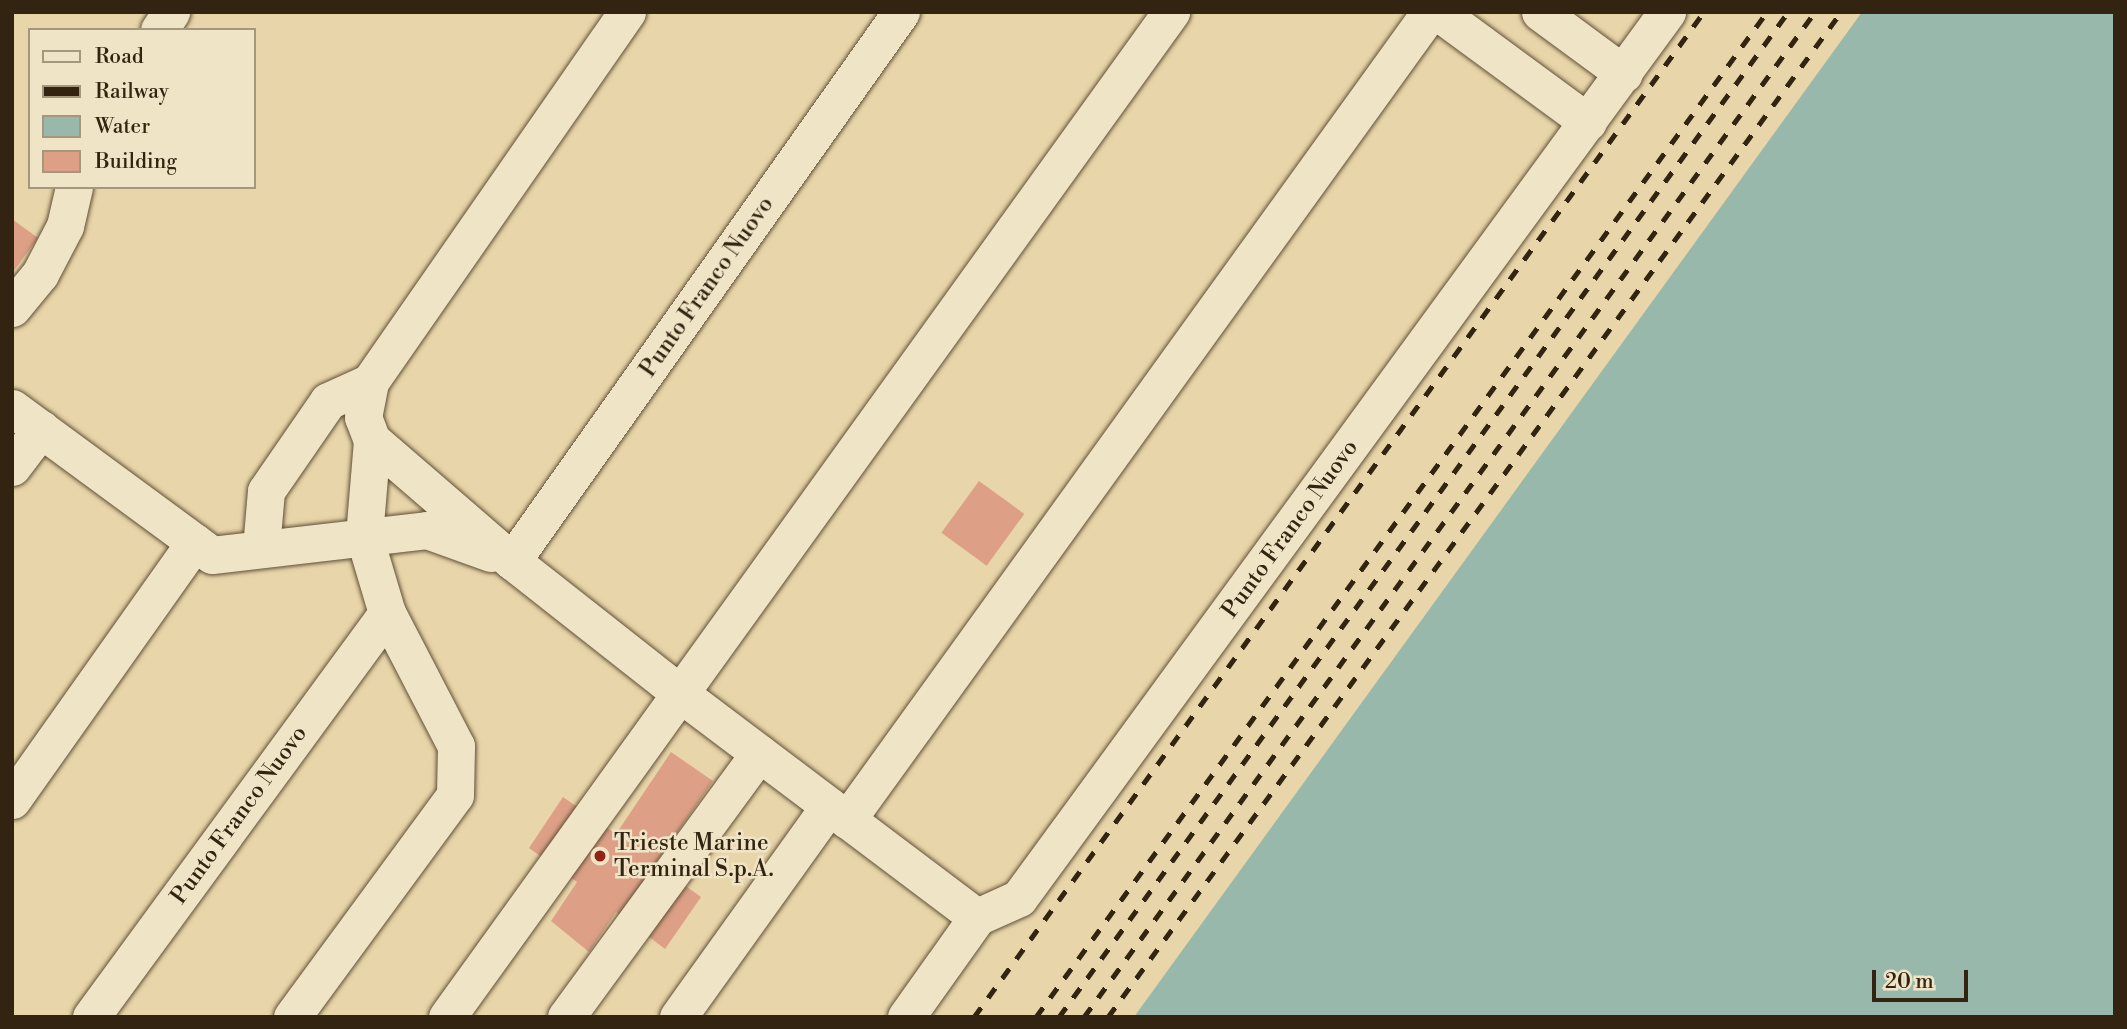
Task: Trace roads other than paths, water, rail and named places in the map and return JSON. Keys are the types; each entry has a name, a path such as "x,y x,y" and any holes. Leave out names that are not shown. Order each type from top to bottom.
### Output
{"street":[{"path":"160,28 172,12"},
{"path":"292,1017 456,795 456,746 387,613 364,536 372,440 363,417 370,382 627,12"},
{"name":"Punto Franco Nuovo","path":"512,561 901,12"},
{"path":"447,1017 682,695 1171,12"},
{"path":"678,1017 838,813 1430,12"},
{"path":"1437,12 1588,122"},
{"path":"1540,12 1624,74"},
{"name":"Punto Franco Nuovo","path":"977,917 1019,898 1667,12"},
{"path":"12,308 40,274 65,226 74,189"},
{"path":"261,548 266,491 328,401 370,382"},
{"path":"12,467 26,419 204,548 261,548 427,530 512,561"},
{"path":"372,440 512,561 682,695 977,917 906,1017"},
{"path":"12,800 204,548"},
{"name":"Punto Franco Nuovo","path":"92,1017 387,613"},
{"path":"566,1017 759,753"}],"water":[{"path":"1862,12 2115,12 2115,1017 1134,1017"}],"railway":[{"path":"974,1017 1704,12"},
{"path":"1036,1017 1767,12"},
{"path":"1059,1017 1788,12"},
{"path":"1084,1017 1815,12"},
{"path":"1108,1017 1841,12"}],"place":[{"name":"Trieste Marine Terminal S.p.A.","path":"600,856"}]}
